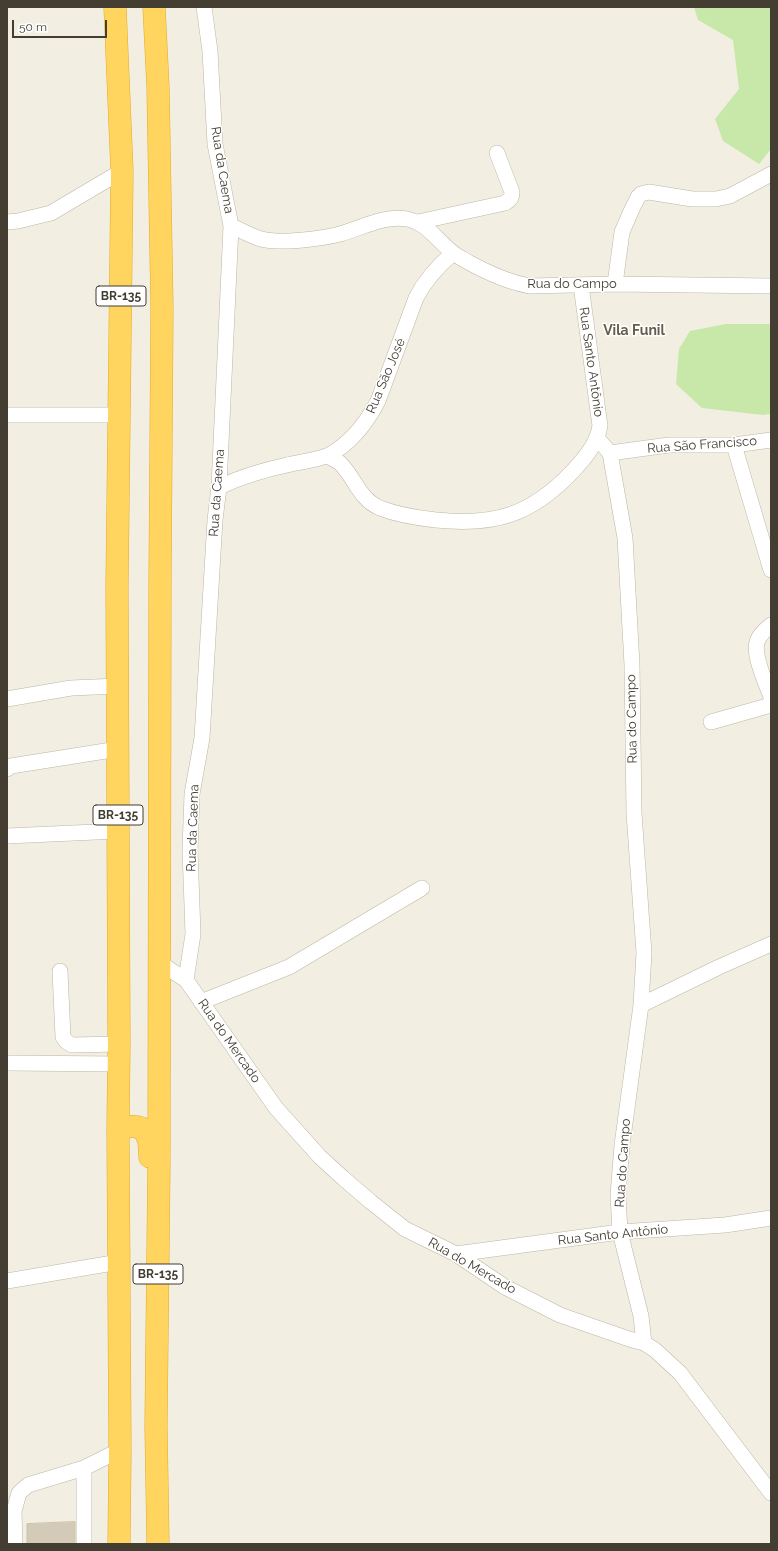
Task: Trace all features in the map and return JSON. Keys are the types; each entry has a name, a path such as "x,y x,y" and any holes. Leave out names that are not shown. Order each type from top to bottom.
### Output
{"highway":[{"name":"BR-135","path":"116,7 122,171 117,586 119,1544"},
{"name":"BR-135","path":"154,7 158,88 162,308 159,1161 156,1426 158,1544"},
{"path":"118,1130 132,1126 137,1126 144,1129 147,1134 150,1148 147,1317 151,1386 156,1426"}],"street":[{"name":"Rua da Caema","path":"186,980 193,934 190,850 192,794 202,738 215,520 219,487 231,226 215,144 210,50 204,7"},
{"path":"418,222 505,203 509,200 512,197 512,192 497,153"},
{"path":"7,222 18,222 51,213 122,171"},
{"path":"615,284 622,232 632,208 641,194 644,192 649,192 692,199 716,199 730,196 771,174"},
{"name":"Rua do Campo","path":"231,226 262,239 273,241 326,237 340,234 378,221 395,218 418,222 430,230 453,253 486,272 517,284 530,286 615,284 771,286"},
{"name":"Rua São José","path":"219,487 258,471 327,456 345,444 358,431 370,416 378,401 416,298 422,287 437,267 453,253"},
{"name":"Rua Santo Antônio","path":"581,285 589,355 600,426 597,438"},
{"path":"7,416 120,415"},
{"path":"327,456 341,464 366,500 379,508 413,517 455,522 474,522 496,520 517,512 557,488 590,451 597,438 610,453"},
{"name":"Rua São Francisco","path":"610,453 669,445 734,445 771,440"},
{"path":"734,445 771,570"},
{"name":"Rua do Campo","path":"610,453 625,538 632,665 634,813 644,953 641,1005 622,1145 618,1195 620,1232 642,1316 644,1343"},
{"path":"771,625 759,636 756,652 771,697"},
{"path":"7,699 71,688 118,686"},
{"path":"711,722 771,705"},
{"path":"7,769 11,766 118,749"},
{"path":"7,836 118,831"},
{"path":"201,1002 289,967 422,888"},
{"path":"641,1005 719,967 771,944"},
{"name":"Rua do Mercado","path":"159,961 168,969 186,980 276,1108 320,1157 371,1202 405,1229 456,1254 505,1287 560,1315 644,1343 655,1350 680,1373 771,1493"},
{"path":"60,971 63,1036 67,1042 72,1045 119,1054"},
{"path":"159,1005 163,994 169,987 176,982 186,980"},
{"path":"7,1063 119,1054"},
{"name":"Rua Santo Antônio","path":"456,1254 620,1232 725,1224 771,1218"},
{"path":"7,1281 119,1262"},
{"path":"14,1544 13,1493 28,1485 84,1468 120,1450"},
{"path":"84,1468 84,1544"}],"green space":[{"path":"694,7 771,7 771,149 759,164 723,141 715,119 739,89 733,40 698,20"},
{"path":"726,324 771,324 771,414 763,415 702,408 676,384 679,349 690,331"}],"building":[{"path":"75,1522 75,1544 27,1544 27,1524"}],"district":[{"name":"Vila Funil","path":"634,331"}]}
